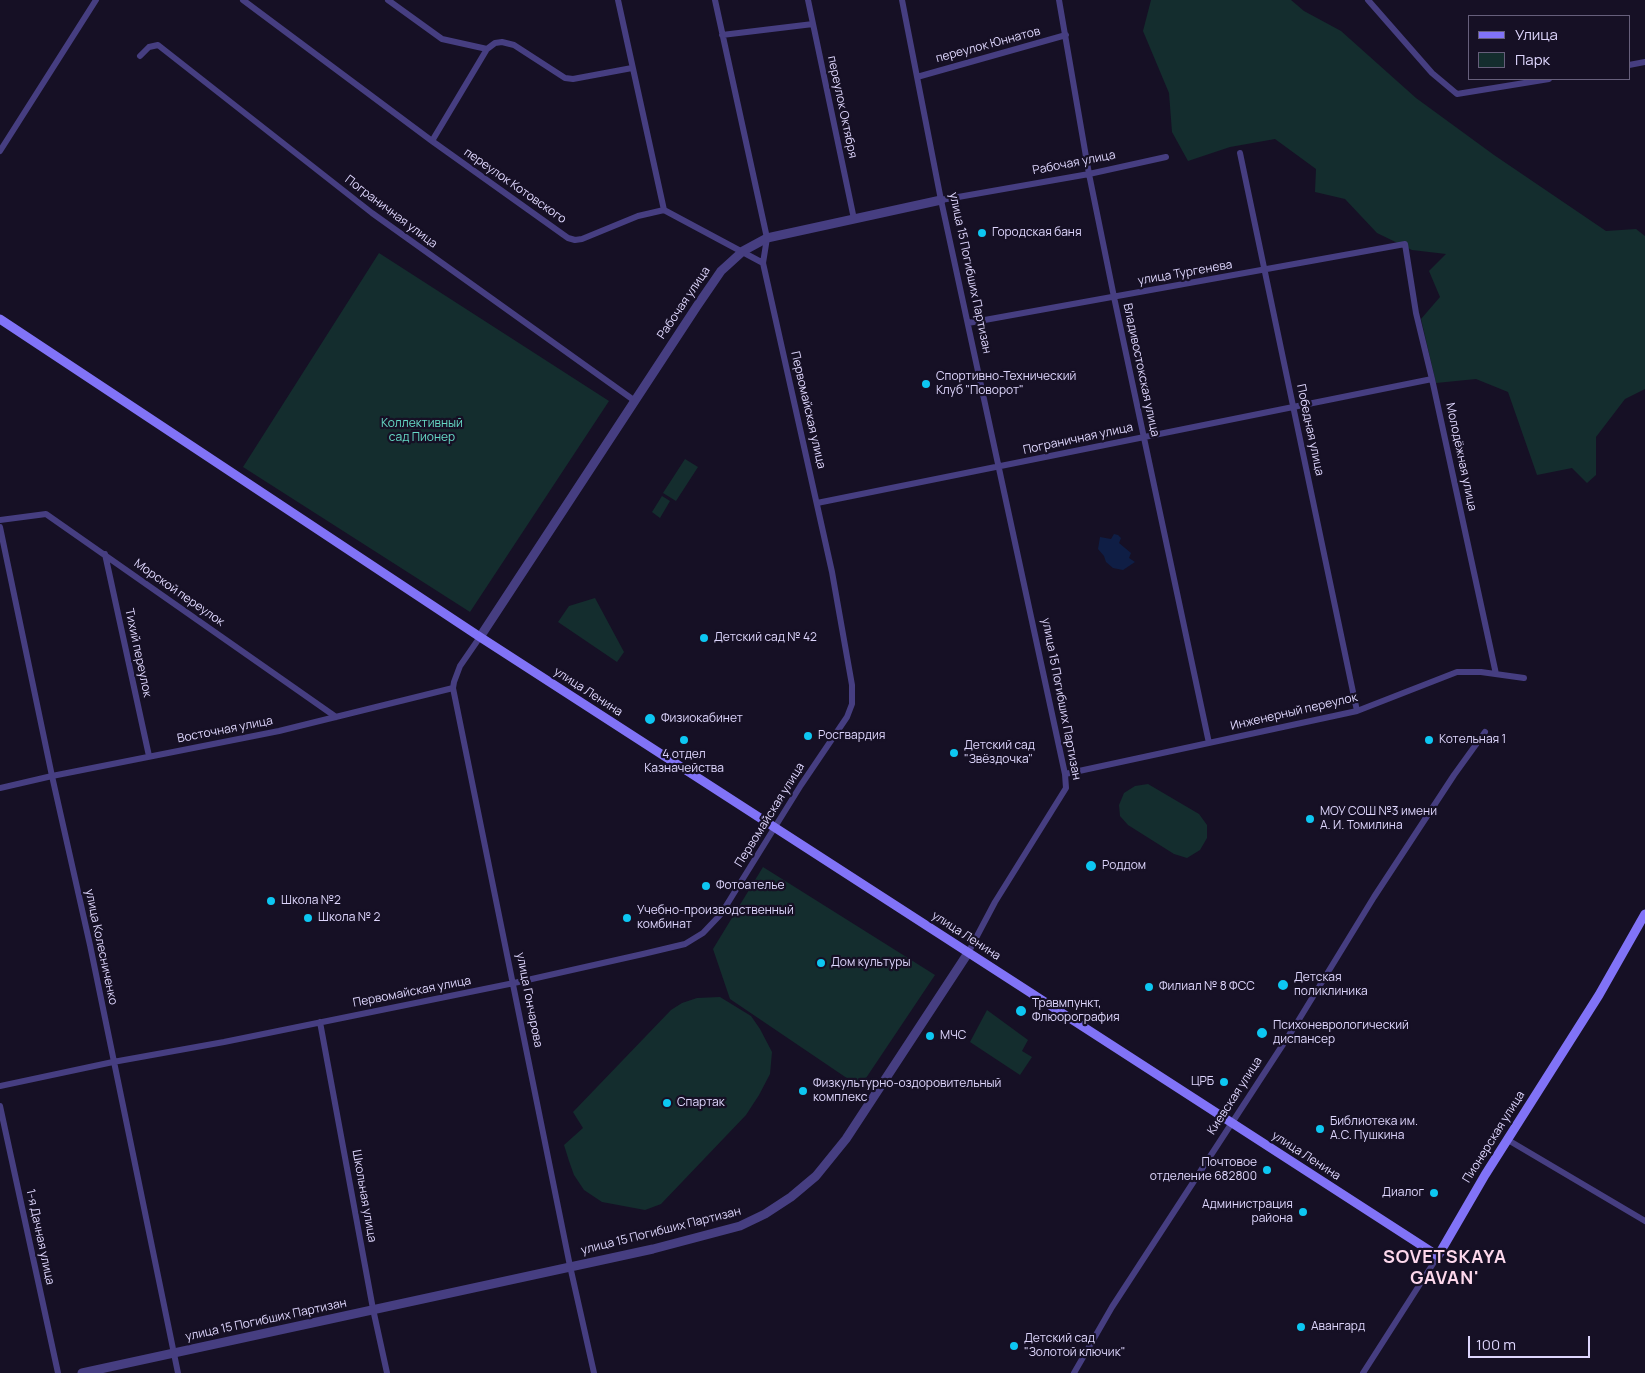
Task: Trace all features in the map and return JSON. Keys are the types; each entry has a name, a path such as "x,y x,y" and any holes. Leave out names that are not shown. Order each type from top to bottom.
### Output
{"main road":[{"name":"улица Ленина","path":"0,319 480,637 1438,1256"},
{"name":"Пионерская улица","path":"1438,1256 1485,1175 1599,995 1645,914"}],"street":[{"path":"0,151 96,0"},
{"name":"переулок Котовского","path":"243,0 432,141 568,238 582,239 638,216 664,210"},
{"path":"388,0 442,39 487,49"},
{"path":"618,0 664,210 763,263"},
{"name":"Первомайская улица","path":"0,1086 514,983 685,944 703,933 721,914 847,717 852,704 850,675 832,572 763,263 767,238 715,0"},
{"name":"переулок Октября","path":"808,0 854,219"},
{"name":"улица 15 Погибших Партизан","path":"82,1373 652,1249 740,1226 765,1214 791,1197 816,1176 846,1139 968,953 995,902 1066,788 1066,774 941,200 902,0"},
{"name":"Владивостокская улица","path":"1060,0 1090,174 1114,297 1209,743"},
{"path":"1368,0 1432,73 1457,94 1543,80"},
{"path":"722,35 813,24"},
{"name":"переулок Юннатов","path":"917,77 1066,36"},
{"path":"432,141 487,49 495,43 502,42 514,45 565,78 573,79 632,68"},
{"name":"Пограничная улица","path":"140,56 149,47 158,45 372,213 635,401"},
{"path":"1630,65 1645,62"},
{"name":"Победная улица","path":"1240,153 1357,711"},
{"name":"Рабочая улица","path":"480,637 697,306 721,271 743,252 767,238 941,200 1090,174 1166,157"},
{"name":"улица Тургенева","path":"968,323 1405,244"},
{"name":"Молодёжная улица","path":"1405,244 1416,313 1496,674"},
{"name":"Пограничная улица","path":"817,503 1432,379"},
{"name":"Морской переулок","path":"0,520 46,514 336,717"},
{"name":"улица Колесниченко","path":"0,527 52,776 88,935 178,1373"},
{"name":"Тихий переулок","path":"105,554 149,756"},
{"path":"453,688 460,666 480,637"},
{"name":"Инженерный переулок","path":"1066,774 1357,711 1457,672 1524,678"},
{"name":"Восточная улица","path":"0,788 149,756 279,731 453,688"},
{"name":"улица Гончарова","path":"453,688 570,1266 594,1373"},
{"name":"Киевская улица","path":"1074,1373 1112,1308 1294,1026 1374,897 1454,775 1485,732"},
{"name":"Школьная улица","path":"320,1022 373,1309 387,1373"},
{"name":"1-я Дачная улица","path":"0,1106 58,1373"},
{"path":"1508,1140 1645,1221"},
{"name":"Пионерская улица","path":"1363,1373 1438,1256"}],"green space":[{"path":"1151,0 1291,0 1304,11 1341,31 1416,98 1494,155 1606,231 1636,229 1645,236 1645,389 1625,399 1596,437 1596,475 1587,483 1572,468 1537,475 1508,392 1476,379 1436,383 1421,319 1440,297 1429,271 1446,254 1412,250 1377,233 1345,199 1315,192 1316,169 1275,139 1230,147 1188,161 1172,132 1169,93 1143,31"},
{"name":"Коллективный сад Пионер","path":"379,253 609,401 470,612 243,467"},
{"path":"685,459 698,467 676,501 663,493"},
{"path":"662,496 670,501 660,518 652,512"},
{"path":"595,598 624,652 617,662 558,622 569,606"},
{"path":"1148,784 1199,814 1207,825 1207,838 1200,850 1187,858 1174,854 1128,825 1120,816 1119,805 1124,793 1135,786"},
{"path":"763,867 935,975 860,1087 730,999 713,949"},
{"name":"Спартак","path":"720,997 751,1016 772,1052 770,1074 759,1095 746,1115 661,1204 645,1210 602,1202 584,1190 574,1175 569,1161 564,1145 583,1128 573,1112 671,1010 682,1003 697,998"},
{"path":"987,1010 1028,1040 1022,1051 1032,1057 1020,1075 970,1042"}],"water":[{"path":"1114,534 1121,538 1119,543 1131,553 1129,558 1135,562 1123,570 1113,568 1106,562 1098,549 1100,537 1111,539"}],"place":[{"name":"Городская баня","path":"982,233"},
{"name":"Спортивно-Технический Клуб \"Поворот\"","path":"926,384"},
{"name":"Детский сад № 42","path":"704,638"},
{"name":"Физиокабинет","path":"650,719"},
{"name":"Росгвардия","path":"808,736"},
{"name":"4 отдел Казначейства","path":"684,740"},
{"name":"Котельная 1","path":"1429,740"},
{"name":"Детский сад \"Звёздочка\"","path":"954,753"},
{"name":"МОУ СОШ №3 имени А. И. Томилина","path":"1310,819"},
{"name":"Роддом","path":"1091,866"},
{"name":"Фотоателье","path":"706,886"},
{"name":"Школа №2","path":"271,901"},
{"name":"Школа № 2","path":"308,918"},
{"name":"Учебно-производственный комбинат","path":"627,918"},
{"name":"Дом культуры","path":"821,963"},
{"name":"Детская поликлиника","path":"1283,985"},
{"name":"Филиал № 8 ФСС","path":"1149,987"},
{"name":"Травмпункт, Флюорография","path":"1021,1011"},
{"name":"Психоневрологический диспансер","path":"1262,1033"},
{"name":"МЧС","path":"930,1036"},
{"name":"ЦРБ","path":"1224,1082"},
{"name":"Физкультурно-оздоровительный комплекс","path":"803,1091"},
{"name":"Спартак","path":"667,1103"},
{"name":"Библиотека им. А.С. Пушкина","path":"1320,1129"},
{"name":"Почтовое отделение 682800","path":"1267,1170"},
{"name":"Диалог","path":"1434,1193"},
{"name":"Администрация района","path":"1303,1212"},
{"name":"Авангард","path":"1301,1327"},
{"name":"Детский сад \"Золотой ключик\"","path":"1014,1346"}],"district":[{"name":"SOVETSKAYA GAVAN'","path":"1445,1268"}]}
